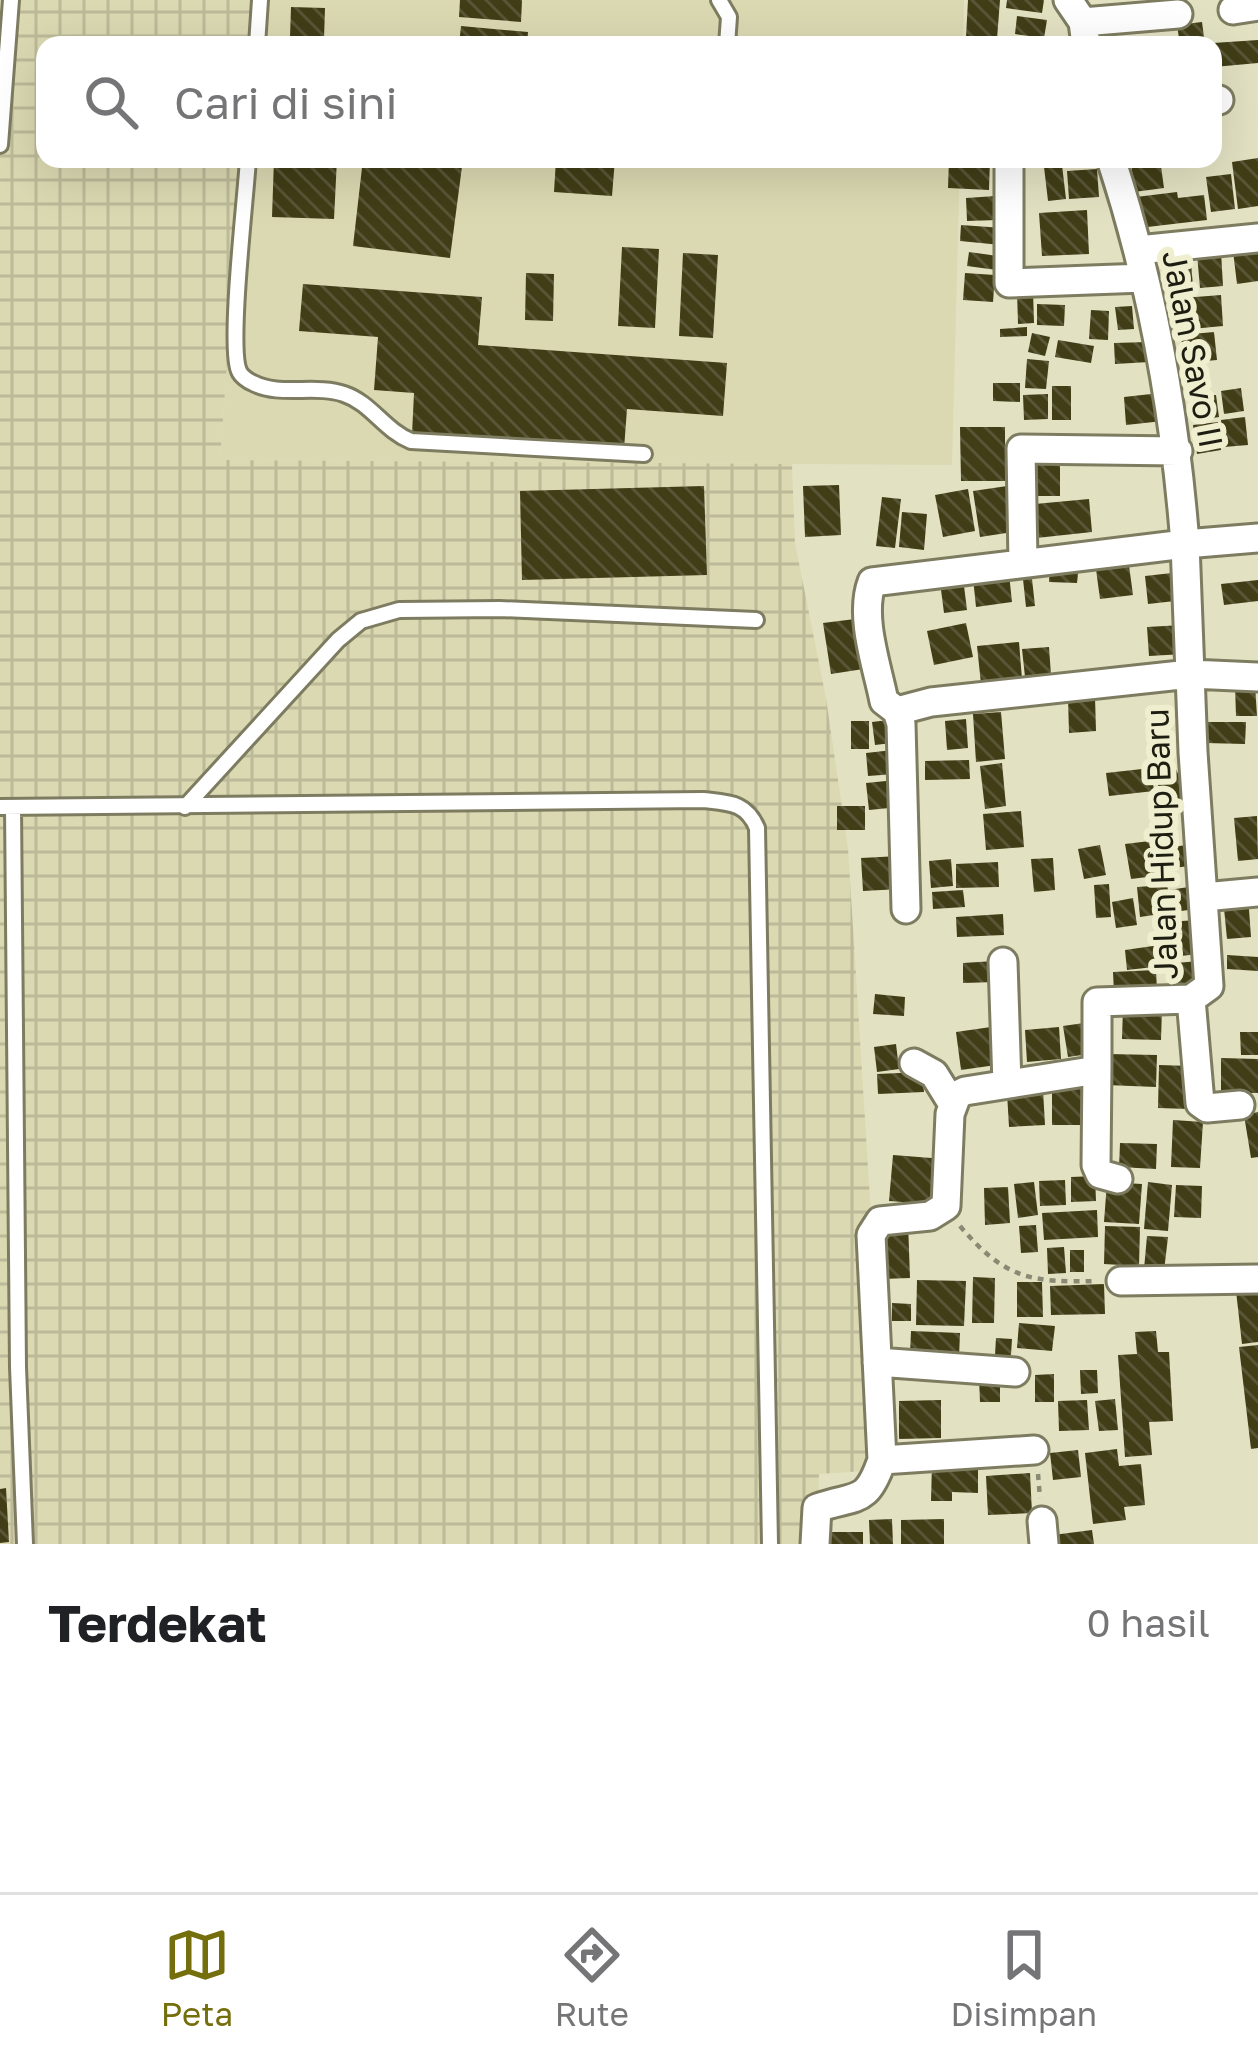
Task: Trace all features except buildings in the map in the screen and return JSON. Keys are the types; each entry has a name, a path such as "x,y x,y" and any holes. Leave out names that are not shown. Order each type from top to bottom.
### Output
{"street":[{"path":"1079,22 1178,14"},
{"path":"1009,168 1009,283 1141,264 1258,238"},
{"name":"Jalan Savo II","path":"1114,168 1157,329 1178,452 1179,545"},
{"path":"1023,562 1021,449 1178,452"},
{"path":"906,909 901,724 897,711 884,701 871,638 868,592 872,582 1258,538"},
{"name":"Jalan Hidup Baru","path":"1097,1002 1191,999 1209,986 1179,545"},
{"path":"897,711 931,702 1190,674 1258,677"},
{"path":"1204,897 1258,892"},
{"path":"1003,962 1007,1084"},
{"path":"1087,975 1097,1002 1096,1166 1100,1174 1118,1179"},
{"path":"1191,999 1200,1102 1207,1108 1240,1105"},
{"path":"815,1544 817,1508 865,1496 882,1460 871,1235 880,1222 930,1216 946,1206 952,1102 934,1074 914,1063"},
{"path":"952,1102 965,1090 1084,1073 1097,1066"},
{"path":"1121,1281 1258,1279"},
{"path":"878,1362 1015,1372"},
{"path":"882,1460 1034,1450"}],"lane":[{"path":"0,141 11,0"},
{"path":"258,36 260,0"},
{"path":"719,0 729,17 728,36"},
{"path":"247,168 237,326 237,360 247,380 259,386 339,392 411,441 644,454"},
{"path":"185,807 338,640 378,614 500,609 756,620"},
{"path":"25,1544 7,807 703,800 736,804 750,812 757,827 770,1544"},
{"path":"0,1368 18,1367"}],"path":[{"path":"946,1206 980,1250 1010,1271 1062,1282 1121,1281"},
{"path":"1034,1450 1043,1533"}],"shaded area":[{"path":"0,0 253,0 251,36 36,36 36,168 241,168 220,460 792,464 795,543 826,698 848,848 885,1439 865,1471 819,1474 817,1544 0,1544"},
{"path":"253,0 964,0 963,36 251,36"},
{"path":"241,168 960,168 952,465 220,460"}]}
